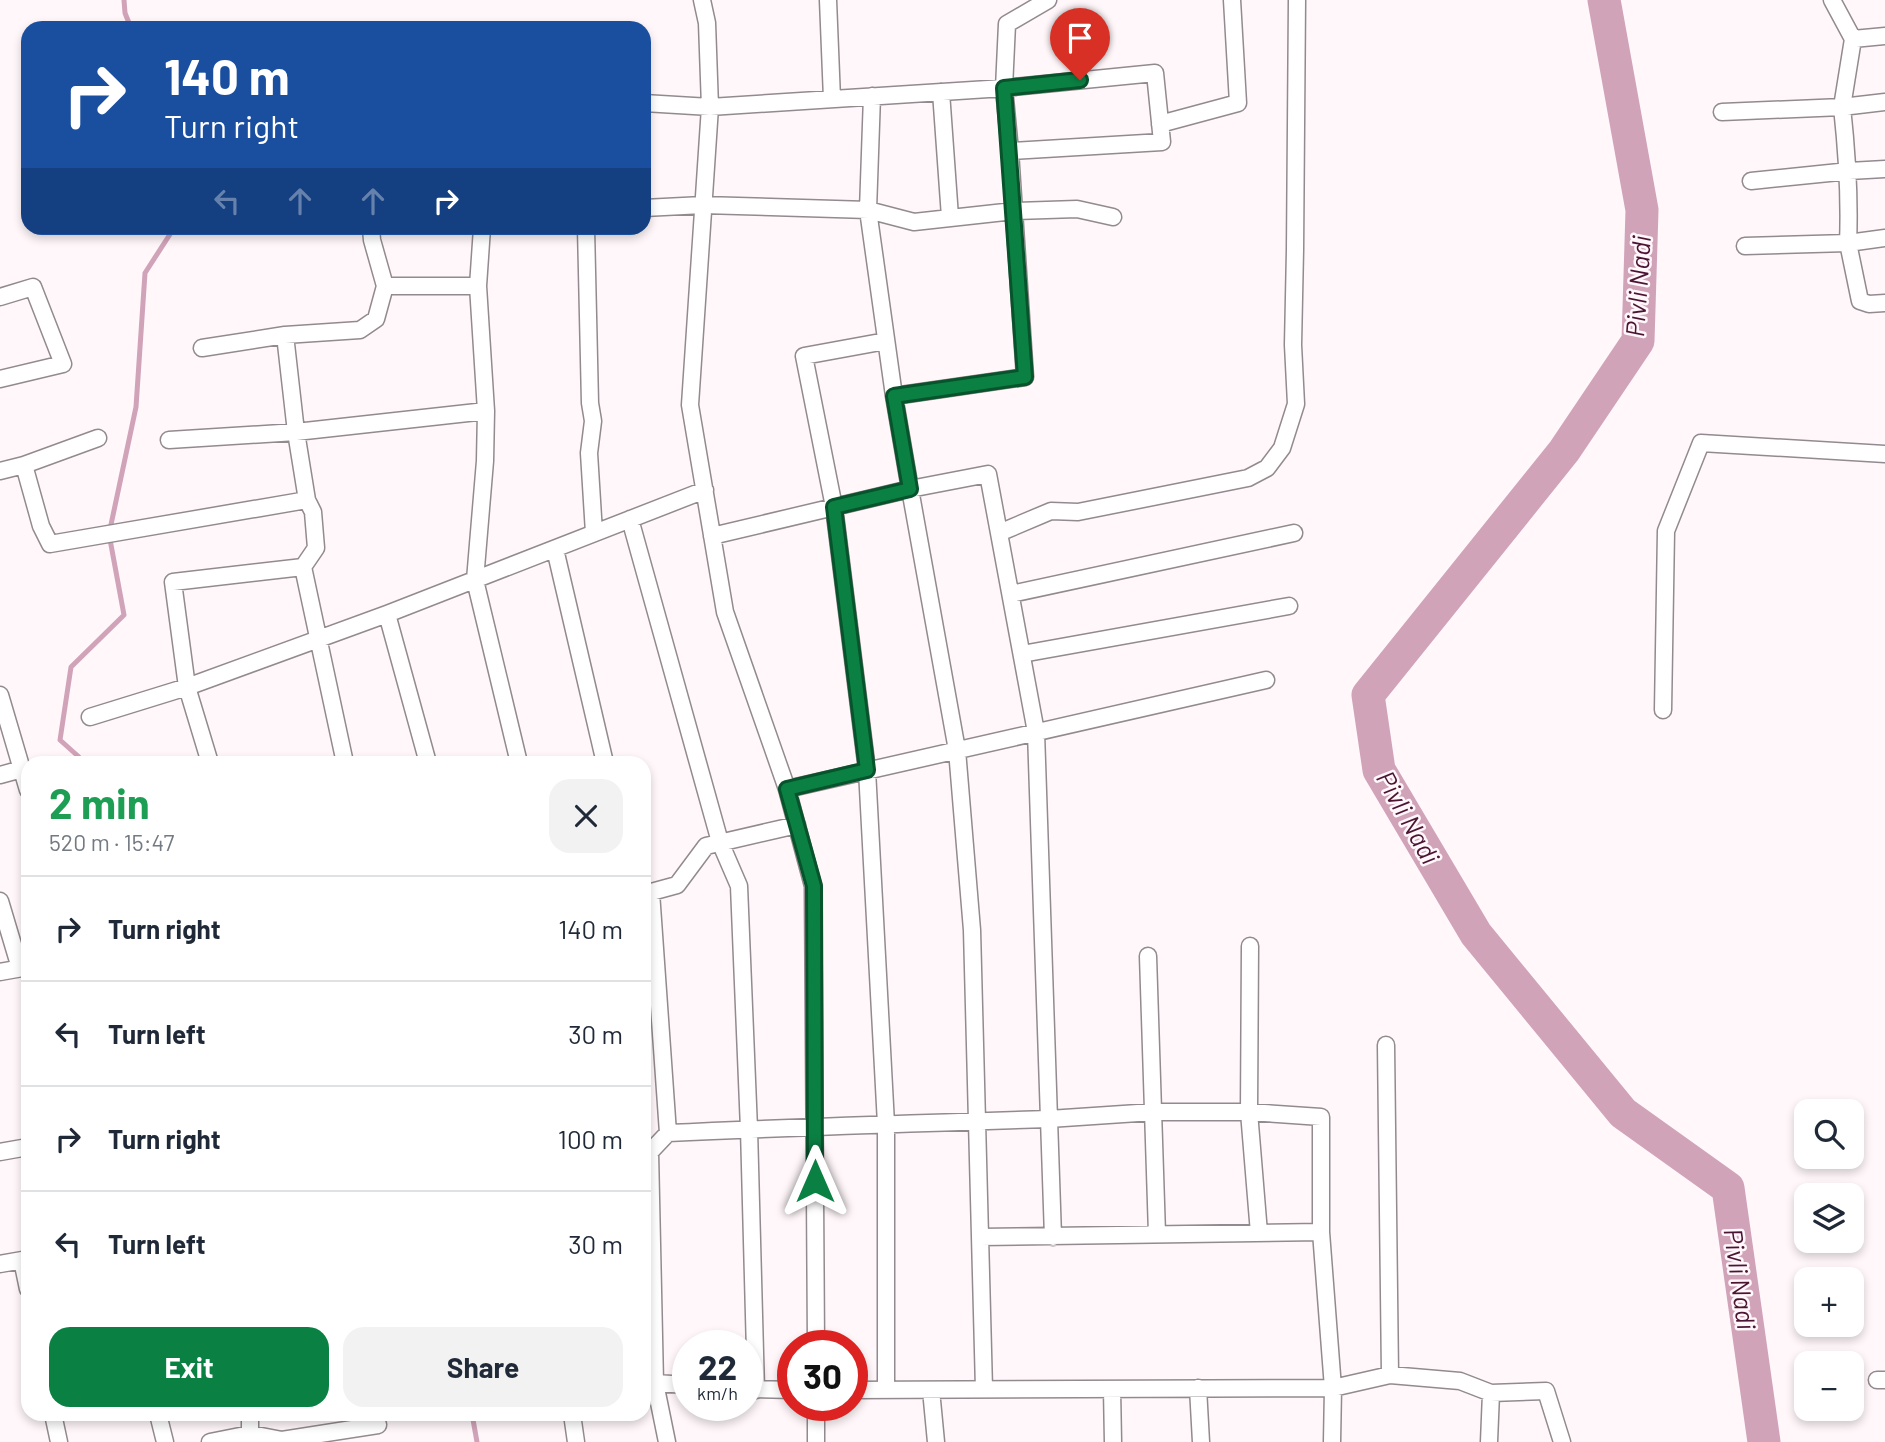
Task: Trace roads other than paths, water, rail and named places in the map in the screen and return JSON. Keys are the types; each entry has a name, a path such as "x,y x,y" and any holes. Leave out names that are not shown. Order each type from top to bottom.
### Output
{"street":[{"path":"702,0 706,23 710,107 691,405 725,612 787,789 814,886 816,1330"},
{"path":"828,0 832,99"},
{"path":"894,396 1025,377 1004,88 1007,24 1048,0"},
{"path":"1160,124 1238,103 1232,0"},
{"path":"999,533 1051,511 1078,512 1248,478 1267,468 1282,448 1296,404 1293,345 1297,0"},
{"path":"1832,0 1853,39 1842,107 1849,171 1848,243 1860,301 1869,304 1885,303"},
{"path":"1853,39 1885,36"},
{"path":"651,103 710,107 1004,88 1155,73 1162,142 1010,151"},
{"path":"941,92 950,217"},
{"path":"872,96 868,210 894,396 957,750 972,930 984,1389"},
{"path":"1723,112 1842,107 1885,102"},
{"path":"1751,181 1885,169"},
{"path":"651,208 703,205 868,210 914,222 1014,211 1077,209 1113,217"},
{"path":"202,348 285,335 360,330 376,319 385,286 372,235"},
{"path":"487,235 478,286 486,411 485,461 475,580 517,756"},
{"path":"586,235 590,403 593,421 589,453 594,533"},
{"path":"1745,246 1848,243 1885,238"},
{"path":"385,286 478,286"},
{"path":"0,297 33,287 63,364 0,379"},
{"path":"285,335 296,432 307,500 313,512 316,548 303,567 343,756"},
{"path":"886,341 804,356 834,507 867,770 886,1124 887,1390"},
{"path":"169,440 296,432 486,411"},
{"path":"0,471 98,438"},
{"path":"1663,710 1666,531 1701,443 1885,454"},
{"path":"24,465 41,526 50,544 307,500"},
{"path":"712,536 910,489 988,474 1036,732 1053,1237"},
{"path":"90,717 187,687 387,614 705,490"},
{"path":"630,519 720,842 739,886 749,1129 751,1330"},
{"path":"1010,594 1294,533"},
{"path":"555,549 602,756"},
{"path":"209,756 187,687 173,582 303,567"},
{"path":"1022,653 1289,606"},
{"path":"387,614 426,756"},
{"path":"787,789 1266,680"},
{"path":"0,695 21,766"},
{"path":"0,775 21,769"},
{"path":"651,892 677,885 706,846 797,825"},
{"path":"0,901 21,959"},
{"path":"651,939 668,1133"},
{"path":"1250,946 1249,1112 1259,1233"},
{"path":"1148,956 1157,1234"},
{"path":"0,972 21,968"},
{"path":"1386,1045 1390,1375"},
{"path":"651,1149 668,1133 749,1129 1049,1119 1153,1112 1249,1112 1321,1117 1321,1232 1333,1388 1332,1442"},
{"path":"0,1152 21,1148"},
{"path":"980,1237 1321,1232"},
{"path":"0,1264 21,1261"},
{"path":"868,1390 1333,1388 1390,1375 1460,1381 1491,1393 1546,1391 1562,1442"},
{"path":"651,1383 672,1384"},
{"path":"651,1386 667,1442"},
{"path":"1198,1388 1201,1442"},
{"path":"1112,1389 1113,1442"},
{"path":"931,1390 936,1442"},
{"path":"1489,1442 1491,1393"},
{"path":"54,1421 59,1442"},
{"path":"160,1421 165,1442"},
{"path":"250,1421 250,1434"},
{"path":"210,1442 250,1434 282,1440 378,1425 377,1421"},
{"path":"573,1421 576,1442"},
{"path":"816,1421 816,1442"}],"waterway":[{"path":"124,0 128,21"},
{"name":"Pivli Nadi","path":"1604,0 1642,210 1638,341 1564,451 1368,695 1379,770 1476,934 1623,1113 1728,1188 1764,1442"},
{"path":"78,756 60,740 71,667 124,615 109,534 136,407 145,273 169,235"},
{"path":"473,1421 477,1442"}]}
